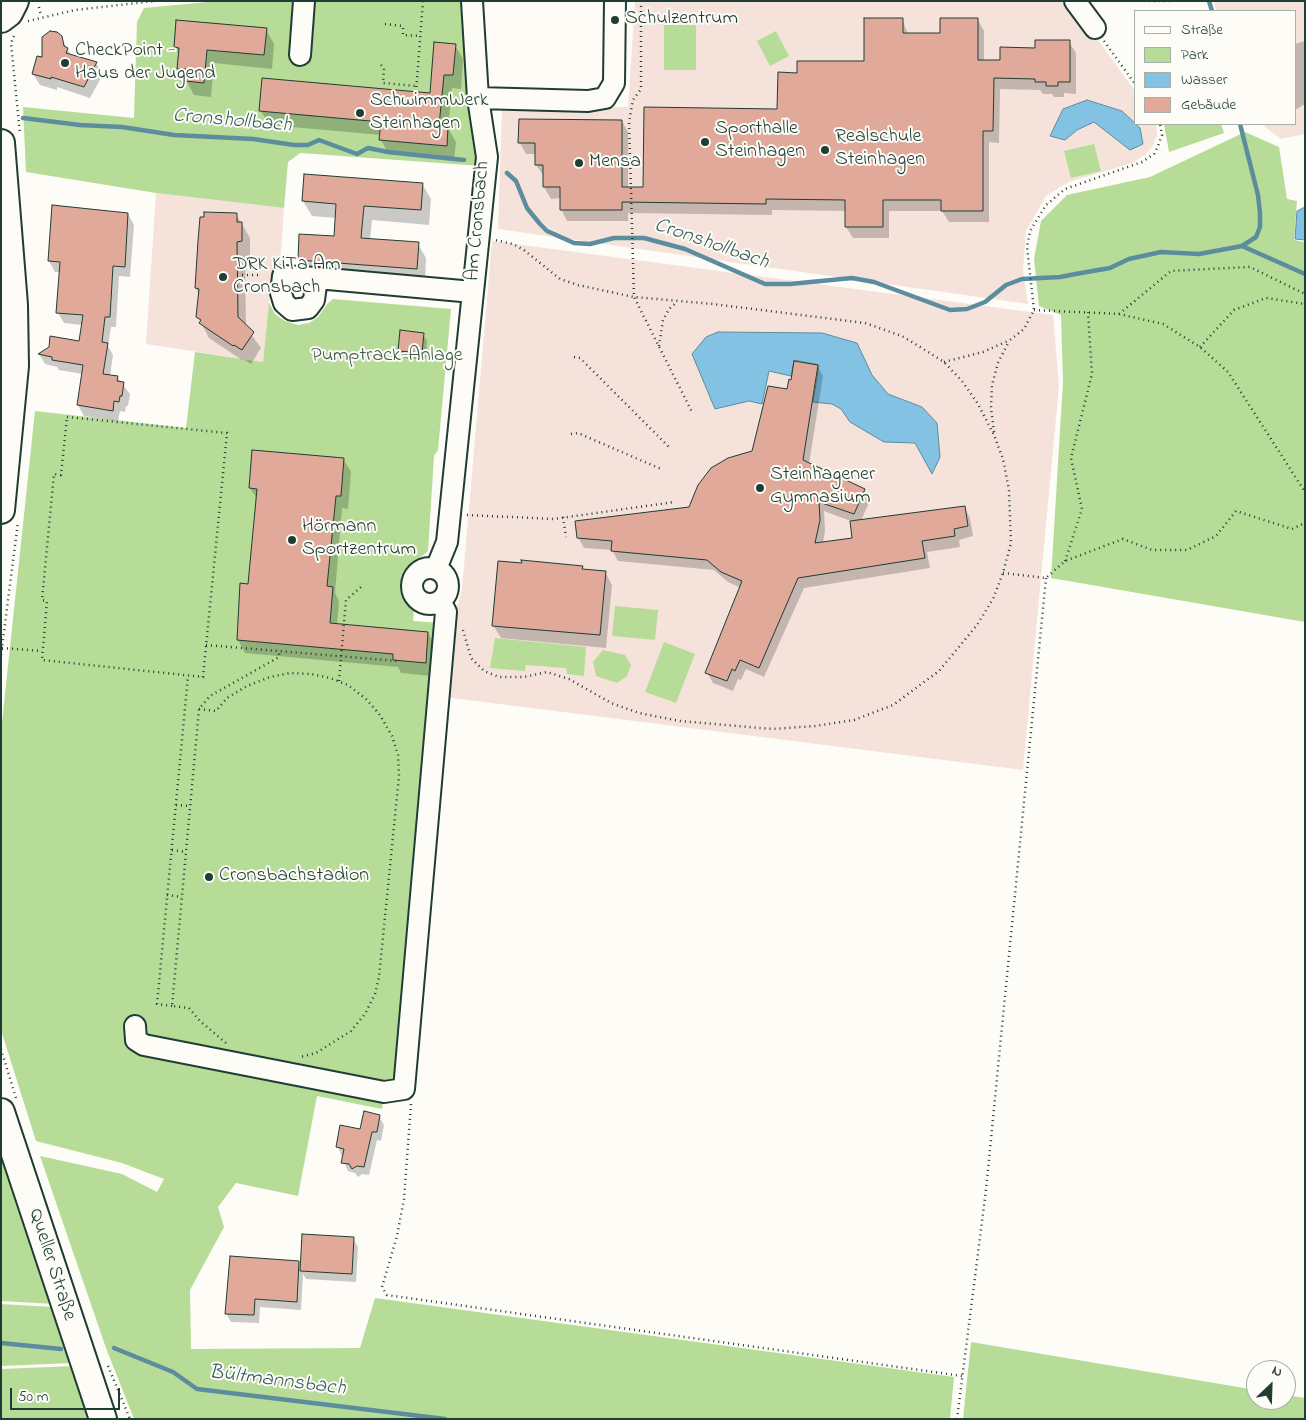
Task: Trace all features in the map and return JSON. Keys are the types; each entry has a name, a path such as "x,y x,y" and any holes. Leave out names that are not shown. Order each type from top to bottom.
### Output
{"main road":[{"path":"1,19 27,4"},
{"path":"1,143 14,305 15,366 1,510"},
{"name":"Queller Straße","path":"1,1112 102,1419"}],"street":[{"path":"300,55 304,1"},
{"name":"Am Cronsbach","path":"436,569 447,542 486,157 478,98 472,1"},
{"path":"478,98 588,101 605,98 614,84 615,1"},
{"path":"1075,1 1095,28"},
{"name":"Am Cronsbach","path":"317,278 473,292"},
{"path":"135,1026 136,1040 144,1045 384,1092 404,1089 443,606 447,581 441,572 436,569 430,568 420,571 415,575 412,586 419,600 443,606"}],"path":[{"path":"27,4 41,16 155,1"},
{"path":"416,92 423,1"},
{"path":"641,1 641,89 633,100 629,122 631,249 634,297 692,412"},
{"path":"1149,1 1170,1"},
{"path":"385,24 403,26 402,35 420,36"},
{"path":"1095,28 1134,83"},
{"path":"381,65 384,68 383,83 416,86"},
{"path":"944,362 983,352 1010,340 1024,329 1034,310 1027,247 1030,230 1046,205 1065,189 1142,162 1154,154 1162,135 1160,125"},
{"path":"443,606 457,612 471,658 484,671 499,677 524,677 547,672 569,679 611,703 639,713 680,721 772,729 806,727 854,720 893,705 939,671 978,625 993,599 1003,573 1010,543 1009,490 1003,459 994,435 978,404 944,362 902,336 865,323 603,292 560,279 513,244 501,240 478,239"},
{"path":"1119,314 1171,271 1250,267 1305,294"},
{"path":"237,275 262,275"},
{"path":"1200,347 1234,310 1266,298 1305,304"},
{"path":"659,347 663,320 669,309 678,301"},
{"path":"1034,310 1119,314 1164,324 1200,347 1228,372 1305,492"},
{"path":"1065,560 1082,509 1071,458 1092,374 1088,312"},
{"path":"994,435 991,408 992,385 998,363 1010,340"},
{"path":"574,357 580,358 669,447"},
{"path":"67,417 227,433 203,677 42,660 42,651 47,601 42,600 54,474 61,475 67,417"},
{"path":"571,434 578,433 660,469"},
{"path":"450,514 554,519 674,502"},
{"path":"957,1419 986,1190 1046,578 1065,560 1123,539 1152,550 1187,550 1216,536 1236,511 1292,529 1305,523"},
{"path":"563,518 566,537"},
{"path":"1003,573 1046,578"},
{"path":"339,682 346,600 361,587"},
{"path":"206,644 397,661"},
{"path":"2,648 42,651"},
{"path":"172,1006 199,709 210,696 279,656 280,651"},
{"path":"199,709 216,711 227,698 248,686 270,677 290,673 311,674 339,682 366,699 380,714 392,736 398,755 399,776 379,977 375,994 365,1014 351,1031 334,1044 316,1053 298,1058"},
{"path":"188,676 157,1004 189,1008 211,1032 233,1048"},
{"path":"176,805 190,806"},
{"path":"172,850 186,852"},
{"path":"167,895 182,896"},
{"path":"404,1089 411,1095 412,1114 404,1198 397,1236 382,1287 387,1294 962,1376"}],"shaded area":[{"name":"Realschule Steinhagen","path":"635,1 1070,1 1134,90 1134,125 1156,125 1157,135 1153,146 1145,155 1132,163 1069,182 1046,196 1026,231 1023,271 1028,304 498,229 502,106 628,107"},
{"path":"1214,1 1305,1 1305,134 1281,139 1262,125 1296,125 1296,10 1216,10"},
{"path":"156,193 284,208 280,266 273,266 263,362 146,344"},
{"name":"Steinhagener Gymnasium","path":"492,241 1053,315 1059,386 1023,770 444,697 450,615 458,604 462,589"}],"green space":[{"path":"218,1 463,1 481,166 300,153 288,162 284,208 156,193 26,172 23,107 134,118 137,22 144,8"},
{"path":"664,25 696,25 696,70 664,70"},
{"path":"776,31 789,56 770,66 757,41"},
{"path":"1164,125 1221,125 1224,133 1169,152"},
{"path":"1245,132 1279,147 1287,199 1297,201 1294,240 1305,242 1305,622 1051,578 1063,382 1061,315 1039,306 1034,259 1041,221 1067,195 1150,177"},
{"path":"1094,144 1101,171 1071,178 1064,151"},
{"name":"Cronsbachstadion","path":"333,299 451,309 438,450 434,456 428,551 407,569 402,586 404,600 414,610 413,621 441,623 399,1072 385,1087 382,1109 317,1096 298,1196 236,1183 218,1207 224,1227 190,1290 191,1349 360,1348 375,1298 954,1377 950,1419 134,1419 106,1348 40,1156 122,1174 157,1192 164,1179 122,1163 36,1141 1,1030 1,732 35,411 186,428 195,352 263,362 269,303 275,314 285,321 298,325 309,323 318,317"},
{"path":"615,606 658,610 655,640 612,636"},
{"path":"495,638 586,647 584,676 567,674 566,668 526,665 525,671 490,668"},
{"path":"664,642 695,654 676,703 645,692"},
{"path":"603,650 625,655 631,665 627,676 617,683 596,676 593,662"},
{"path":"1,1142 54,1304 1,1301"},
{"path":"1,1304 53,1307 72,1363 1,1366"},
{"path":"971,1342 1246,1388 1246,1410 1296,1410 1296,1397 1305,1398 1305,1419 963,1419"},
{"path":"74,1366 94,1419 1,1419 1,1369"}],"water":[{"path":"1087,100 1122,111 1134,122 1134,125 1140,128 1143,144 1130,150 1094,122 1077,130 1065,140 1050,136 1063,109"},
{"path":"1305,207 1305,240 1295,239 1297,211"},
{"path":"718,332 822,333 857,343 872,375 888,394 922,407 937,423 940,457 932,474 915,443 884,442 850,422 841,409 832,404 813,402 819,365 794,360 791,376 769,371 762,404 749,401 715,409 692,354 706,337"}],"building":[{"path":"864,18 903,18 903,33 940,33 940,18 978,18 978,60 1000,60 1000,47 1035,48 1035,40 1070,40 1070,82 1058,82 1058,86 1046,86 1046,82 1035,82 1035,79 994,78 993,131 983,131 983,211 941,211 941,200 883,200 883,227 845,227 845,200 766,199 766,204 622,202 622,210 560,210 560,187 543,187 543,165 535,165 535,143 518,143 519,119 622,120 622,187 643,187 644,107 777,109 778,72 797,73 797,61 864,61"},
{"path":"176,20 267,28 264,55 207,50 204,83 185,81 186,69 177,69 179,48 174,47"},
{"path":"50,31 57,32 62,36 64,46 68,48 66,53 97,62 84,87 51,77 51,79 32,74 37,56 42,57 42,37"},
{"name":"SchwimmWerk Steinhagen","path":"434,42 456,44 453,75 444,75 439,126 448,126 447,146 379,140 381,122 259,111 262,78 430,93"},
{"path":"304,174 423,183 421,210 364,206 361,238 419,242 417,269 298,260 299,234 334,236 336,204 302,201"},
{"path":"52,205 128,213 125,267 113,266 110,317 105,317 102,342 108,343 103,374 118,376 117,381 124,382 122,396 120,396 119,402 114,401 113,411 77,405 83,365 52,360 52,357 38,354 49,347 50,336 79,341 83,315 56,313 60,262 48,261"},
{"path":"204,212 237,213 237,222 242,222 242,241 237,242 238,317 254,332 242,350 199,323 201,320 196,317 199,289 195,288 198,241 200,217 204,217"},
{"path":"400,330 424,333 422,353 398,351"},
{"path":"794,361 818,365 803,460 865,489 854,514 819,502 820,520 815,543 852,538 850,521 965,506 968,526 954,529 955,536 922,541 925,558 798,578 759,668 740,660 735,671 732,669 727,681 705,673 742,581 721,572 707,560 611,551 612,541 577,538 575,521 689,507 698,485 711,468 728,458 752,451 768,386 787,389 789,379 791,380"},
{"name":"Hörmann Sportzentrum","path":"252,450 344,458 341,496 336,496 327,586 333,587 330,623 428,632 426,663 393,660 393,654 237,640 240,583 248,584 257,489 249,488"},
{"path":"521,560 583,566 582,569 606,571 600,635 492,626 498,561 522,563"},
{"path":"364,1111 380,1115 377,1132 372,1132 364,1167 357,1166 352,1169 349,1164 341,1163 344,1149 336,1147 340,1125 360,1129"},
{"path":"302,1234 354,1237 352,1274 300,1271"},
{"path":"230,1256 299,1261 297,1302 255,1299 254,1315 225,1314"}],"waterway":[{"path":"1209,1 1212,10"},
{"name":"Cronshollbach","path":"23,118 80,125 122,127 174,135 253,139 294,145 308,145 319,140 357,154 368,148 464,160"},
{"path":"1240,125 1258,195 1260,213 1260,227 1256,237 1242,246"},
{"name":"Cronshollbach","path":"507,173 516,181 527,208 540,224 547,231 574,243 590,244 614,238 644,238 685,249 765,284 790,284 852,278 874,282 950,310 967,309 985,302 1006,285 1022,279 1060,277 1110,268 1129,259 1161,252 1199,254 1242,246 1305,274"},
{"name":"Bültmannsbach","path":"1,1343 61,1349"},
{"name":"Bültmannsbach","path":"114,1348 173,1372 197,1389 445,1419"}],"place":[{"name":"Schulzentrum","path":"615,20"},
{"name":"CheckPoint - Haus der Jugend","path":"65,63"},
{"name":"SchwimmWerk Steinhagen","path":"360,113"},
{"name":"Sporthalle Steinhagen","path":"705,142"},
{"name":"Realschule Steinhagen","path":"825,150"},
{"name":"Mensa","path":"579,163"},
{"name":"DRK KiTa Am Cronsbach","path":"223,277"},
{"name":"Steinhagener Gymnasium","path":"760,488"},
{"name":"Hörmann Sportzentrum","path":"292,540"},
{"name":"Cronsbachstadion","path":"209,877"}],"park label":[{"name":"Pumptrack-Anlage","path":"387,357"}]}
